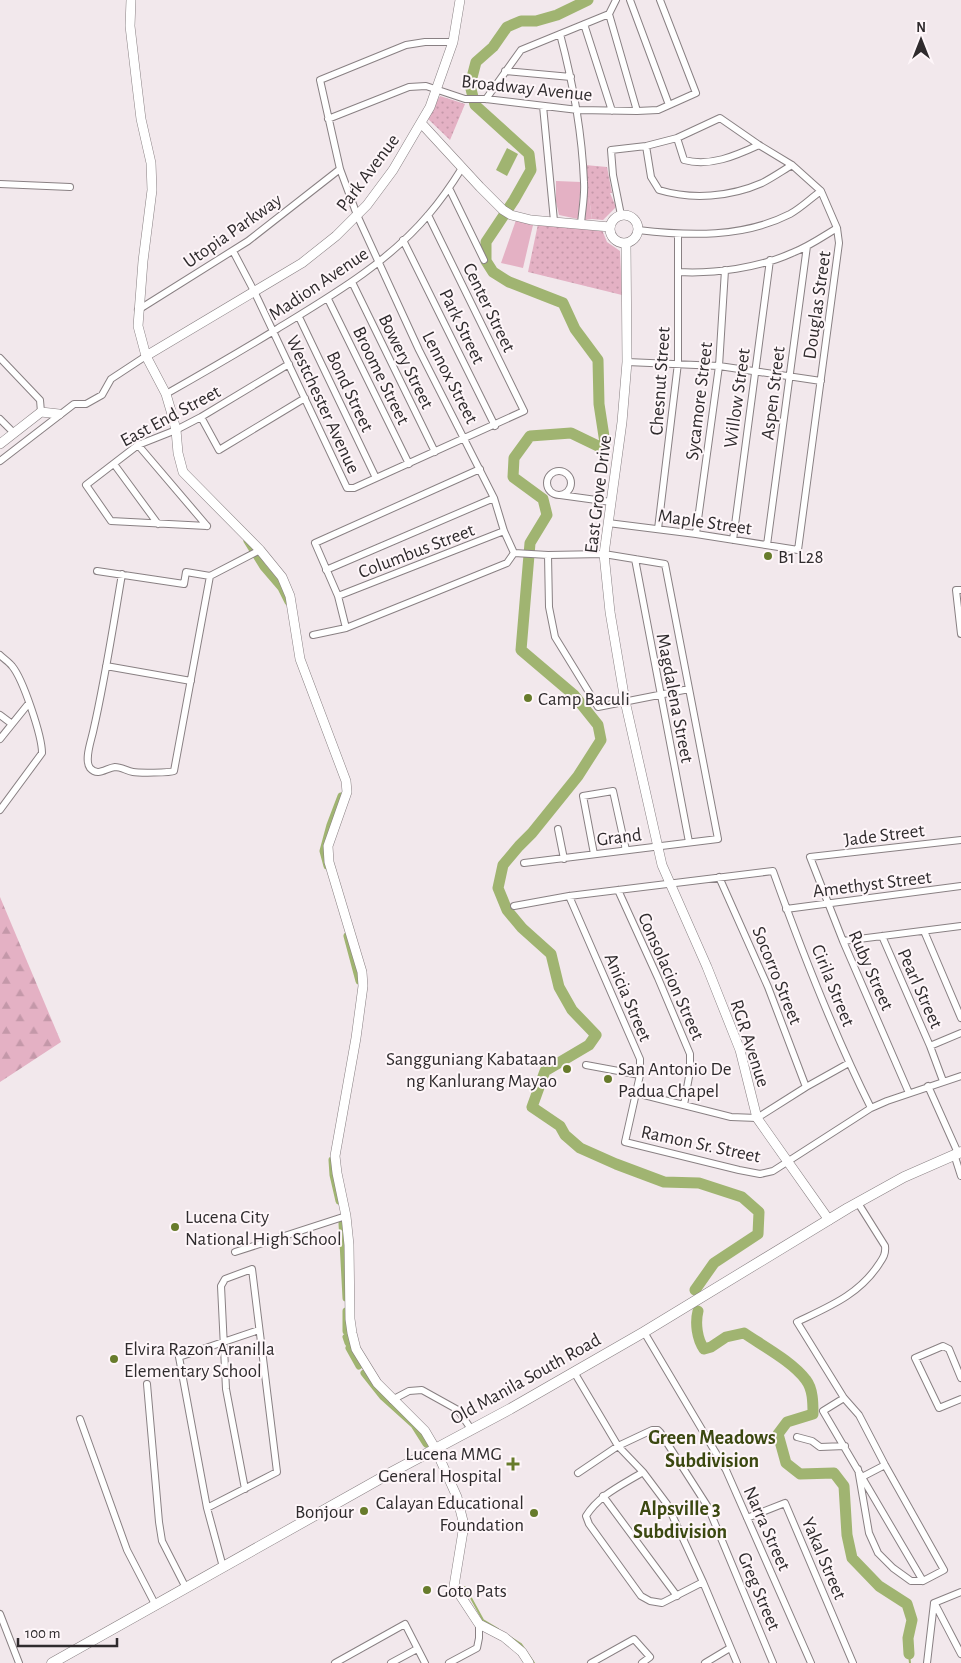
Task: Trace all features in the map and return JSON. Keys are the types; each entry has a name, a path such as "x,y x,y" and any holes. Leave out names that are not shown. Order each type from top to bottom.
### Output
{"main road":[{"name":"Old Manila South Road","path":"52,1663 435,1448 510,1409 644,1332 904,1177 957,1153"}],"street":[{"path":"131,0 130,26 141,119 150,163 152,190 138,310 138,326 146,356 166,394 176,430 178,453 183,472 260,550 282,577 290,596 300,659 346,781 346,792 328,846 329,862 362,972 363,986 336,1156 336,1174 346,1216 349,1245 352,1333 356,1350 377,1383 425,1431 435,1448 457,1497 464,1525 454,1586 479,1624 504,1637 522,1652 530,1663"},
{"name":"Park Avenue","path":"146,356 302,262 336,236 357,215 393,170 421,123 454,42 460,0"},
{"path":"486,99 521,50 609,14 616,0"},
{"path":"630,0 669,105"},
{"name":"Broadway Avenue","path":"328,119 409,87 426,86 474,100 486,99 578,110 658,110 696,93 660,0"},
{"path":"609,14 637,111"},
{"path":"584,24 612,110"},
{"path":"560,34 578,110 584,183 581,224"},
{"name":"Lennox Street","path":"454,42 426,42 406,46 320,80 340,169 357,215 419,350 494,498 504,531 514,553"},
{"path":"505,71 571,76"},
{"path":"543,106 554,221"},
{"name":"Douglas Street","path":"677,138 720,118 792,165 821,191 837,228 839,243 798,550"},
{"path":"421,123 462,168 507,212 531,220 610,227"},
{"path":"621,215 611,150 646,146 677,138 684,160 697,164 715,162 738,155 759,145"},
{"path":"646,146 651,177 659,190 674,194 697,196 730,193 761,183 792,165"},
{"name":"Madion Avenue","path":"166,394 299,317 352,282 403,240 428,215 462,168"},
{"name":"Utopia Parkway","path":"138,310 233,251 340,169"},
{"path":"0,184 70,187"},
{"path":"449,188 484,260"},
{"path":"638,230 678,235 733,232 765,224 791,213 821,191"},
{"name":"Center Street","path":"428,215 524,411 495,426"},
{"path":"621,215 633,218 638,230 634,238 626,242 615,240 611,234 610,227 614,219 621,215"},
{"path":"678,272 701,273 725,270 770,260 791,254 837,228"},
{"name":"Chesnut Street","path":"658,529 678,363 678,235"},
{"name":"Park Street","path":"403,240 495,426"},
{"name":"East Grove Drive","path":"626,242 627,362 622,422 604,554 610,612 625,702 662,864"},
{"name":"Aspen Street","path":"767,545 806,246"},
{"name":"Westchester Avenue","path":"233,251 254,291 347,488 354,488 376,478"},
{"name":"Willow Street","path":"733,540 770,260"},
{"name":"Sycamore Street","path":"696,534 719,366 725,270"},
{"name":"Bowery Street","path":"352,282 435,452"},
{"name":"Broome Street","path":"328,299 409,464"},
{"name":"Bond Street","path":"299,317 376,478"},
{"path":"0,461 74,404 86,404 102,395 111,379 146,356"},
{"path":"0,358 40,400 42,412"},
{"path":"627,362 719,366 820,381"},
{"name":"East End Street","path":"138,445 207,526 111,521 86,485 138,445 176,430 289,364"},
{"path":"200,417 218,450 305,398"},
{"path":"0,444 42,412 59,414"},
{"path":"0,419 14,432"},
{"path":"376,478 495,426"},
{"path":"114,464 158,524"},
{"path":"346,628 338,596 315,542 480,470"},
{"path":"558,494 611,502"},
{"path":"326,570 494,498"},
{"name":"Maple Street","path":"608,523 798,550"},
{"name":"Columbus Street","path":"338,596 504,531"},
{"path":"97,571 184,584 186,572 210,576 260,550"},
{"path":"313,635 346,628 507,563 514,553 548,555 604,554 666,564 689,689 598,707 555,637 549,607 548,555"},
{"name":"Magdalena Street","path":"635,559 689,842"},
{"path":"122,574 87,759 90,768 96,772 112,767 134,772 168,774 174,771 210,576"},
{"path":"959,590 961,634"},
{"path":"0,655 13,667 30,703 42,744 42,753 0,810"},
{"path":"106,666 191,681"},
{"name":"Grand","path":"524,863 718,840 689,689"},
{"path":"0,739 30,703"},
{"path":"0,715 12,724"},
{"path":"594,854 583,796 613,791 626,850"},
{"path":"558,830 564,859"},
{"name":"Jade Street","path":"810,857 961,840"},
{"name":"Ruby Street","path":"810,857 843,941 910,1093"},
{"name":"RGR Avenue","path":"662,864 707,967 740,1050 757,1118 829,1220"},
{"name":"Cirila Street","path":"719,877 773,871 786,909 849,1063 871,1108"},
{"path":"514,906 569,896 719,877"},
{"name":"Socorro Street","path":"719,877 768,987 806,1087"},
{"name":"Amethyst Street","path":"786,909 961,886"},
{"name":"Consolacion Street","path":"618,890 690,1054 690,1071 684,1105"},
{"name":"Anicia Street","path":"569,896 640,1059 640,1075 625,1142"},
{"path":"843,941 961,926"},
{"path":"924,931 961,1018"},
{"name":"Pearl Street","path":"882,936 930,1046 943,1081"},
{"path":"930,1046 961,1033"},
{"path":"636,1093 731,1117 757,1118 849,1063"},
{"path":"586,1065 640,1075"},
{"name":"Ramon Sr. Street","path":"625,1142 760,1174 773,1171 871,1108 928,1086 961,1076"},
{"path":"928,1086 957,1153 961,1176"},
{"path":"858,1203 885,1246 886,1253 875,1270 856,1291 797,1322 844,1398 858,1415 944,1570 923,1581 911,1581 893,1568 878,1553 869,1533 858,1469"},
{"path":"235,1252 346,1216"},
{"path":"207,1508 245,1489 277,1472 252,1269 225,1278 221,1286 226,1389 245,1489"},
{"path":"223,1566 207,1508 179,1357 259,1330"},
{"name":"Narra Street","path":"644,1332 726,1470 812,1663"},
{"path":"961,1378 949,1349 943,1346 915,1358 939,1408 961,1399"},
{"path":"574,1372 618,1446 642,1472 667,1504 703,1582 737,1663"},
{"path":"148,1384 162,1541 186,1588"},
{"path":"392,1400 409,1391 422,1390 458,1410 471,1429"},
{"path":"844,1398 823,1411 923,1581"},
{"path":"80,1419 127,1550 156,1606"},
{"name":"Greg Street","path":"578,1473 618,1446 652,1430 658,1430 708,1507 773,1663"},
{"path":"797,1437 812,1441 820,1448 845,1446"},
{"path":"862,1477 885,1466"},
{"path":"642,1472 603,1496 586,1516 589,1524 641,1596 662,1603 703,1582"},
{"path":"603,1496 677,1596"},
{"name":"Yakal Street","path":"747,1518 785,1503 853,1663"},
{"path":"934,1603 960,1594"},
{"path":"934,1603 961,1654"},
{"path":"927,1663 934,1603"},
{"path":"0,1614 19,1663"},
{"path":"335,1663 405,1624 425,1663"},
{"path":"449,1663 457,1661 477,1648 479,1624"},
{"path":"591,1663 634,1639 650,1657 642,1663"},
{"path":"705,1663 730,1648"},
{"path":"391,1663 417,1649"}],"green space":[{"path":"440,96 465,104 450,140 427,118"},
{"path":"585,165 607,167 612,193 610,193 616,207 603,220 592,219 589,197 587,197"},
{"path":"556,181 581,182 578,219 559,215 556,202"},
{"path":"587,197 589,197 592,219 585,220"},
{"path":"516,220 533,225 523,268 501,263"},
{"path":"538,224 602,230 607,242 620,251 622,295 528,272"},
{"path":"0,897 61,1042 0,1082"}],"shaded area":[{"path":"507,148 518,154 507,176 496,170"}],"waterway":[{"path":"588,0 557,15 536,21 521,21 507,27 493,47 476,62 470,85 475,105 529,154 531,170 486,242 486,261 493,272 509,282 563,303 575,329 598,360 599,404 605,443 600,447 571,433 530,436 514,458 513,477 543,499 547,515 530,543 521,650 574,695 598,725 601,740 578,776 532,833 503,865 498,888 507,910 522,928 551,954 559,987 572,1010 596,1035 589,1045 545,1071 532,1107 560,1126 565,1135 580,1148 664,1182 699,1183 742,1197 759,1212 758,1234 714,1263 695,1290"},
{"path":"247,541 263,567 281,588 288,602"},
{"path":"327,866 323,851 341,796"},
{"path":"347,936 359,981"},
{"path":"332,1160 333,1175 339,1201"},
{"path":"342,1223 346,1298"},
{"path":"346,1311 346,1331"},
{"path":"698,1311 697,1331 704,1349 711,1347 726,1337 744,1333 794,1367 808,1384 812,1396 813,1414 787,1422 778,1434 786,1463 800,1474 834,1473 844,1486 847,1535 852,1558 879,1586 907,1604 912,1620 908,1638 909,1654"},
{"path":"346,1337 348,1343"},
{"path":"349,1348 359,1366"},
{"path":"364,1373 383,1397 414,1425 426,1444"},
{"path":"465,1587 483,1620 498,1629"},
{"path":"510,1637 521,1644 534,1663"},
{"path":"909,1654 910,1663"}],"place":[{"name":"B1 L28","path":"768,556"},
{"name":"Camp Baculi","path":"528,698"},
{"name":"Sangguniang Kabataan ng Kanlurang Mayao","path":"567,1069"},
{"name":"San Antonio De Padua Chapel","path":"608,1079"},
{"name":"Lucena City National High School","path":"175,1227"},
{"name":"Elvira Razon Aranilla Elementary School","path":"114,1359"},
{"name":"Lucena MMG General Hospital","path":"513,1464"},
{"name":"Bonjour","path":"364,1511"},
{"name":"Calayan Educational Foundation","path":"534,1513"},
{"name":"Goto Pats","path":"427,1590"}],"district":[{"name":"Green Meadows Subdivision","path":"712,1448"},
{"name":"Alpsville 3 Subdivision","path":"680,1520"}]}
